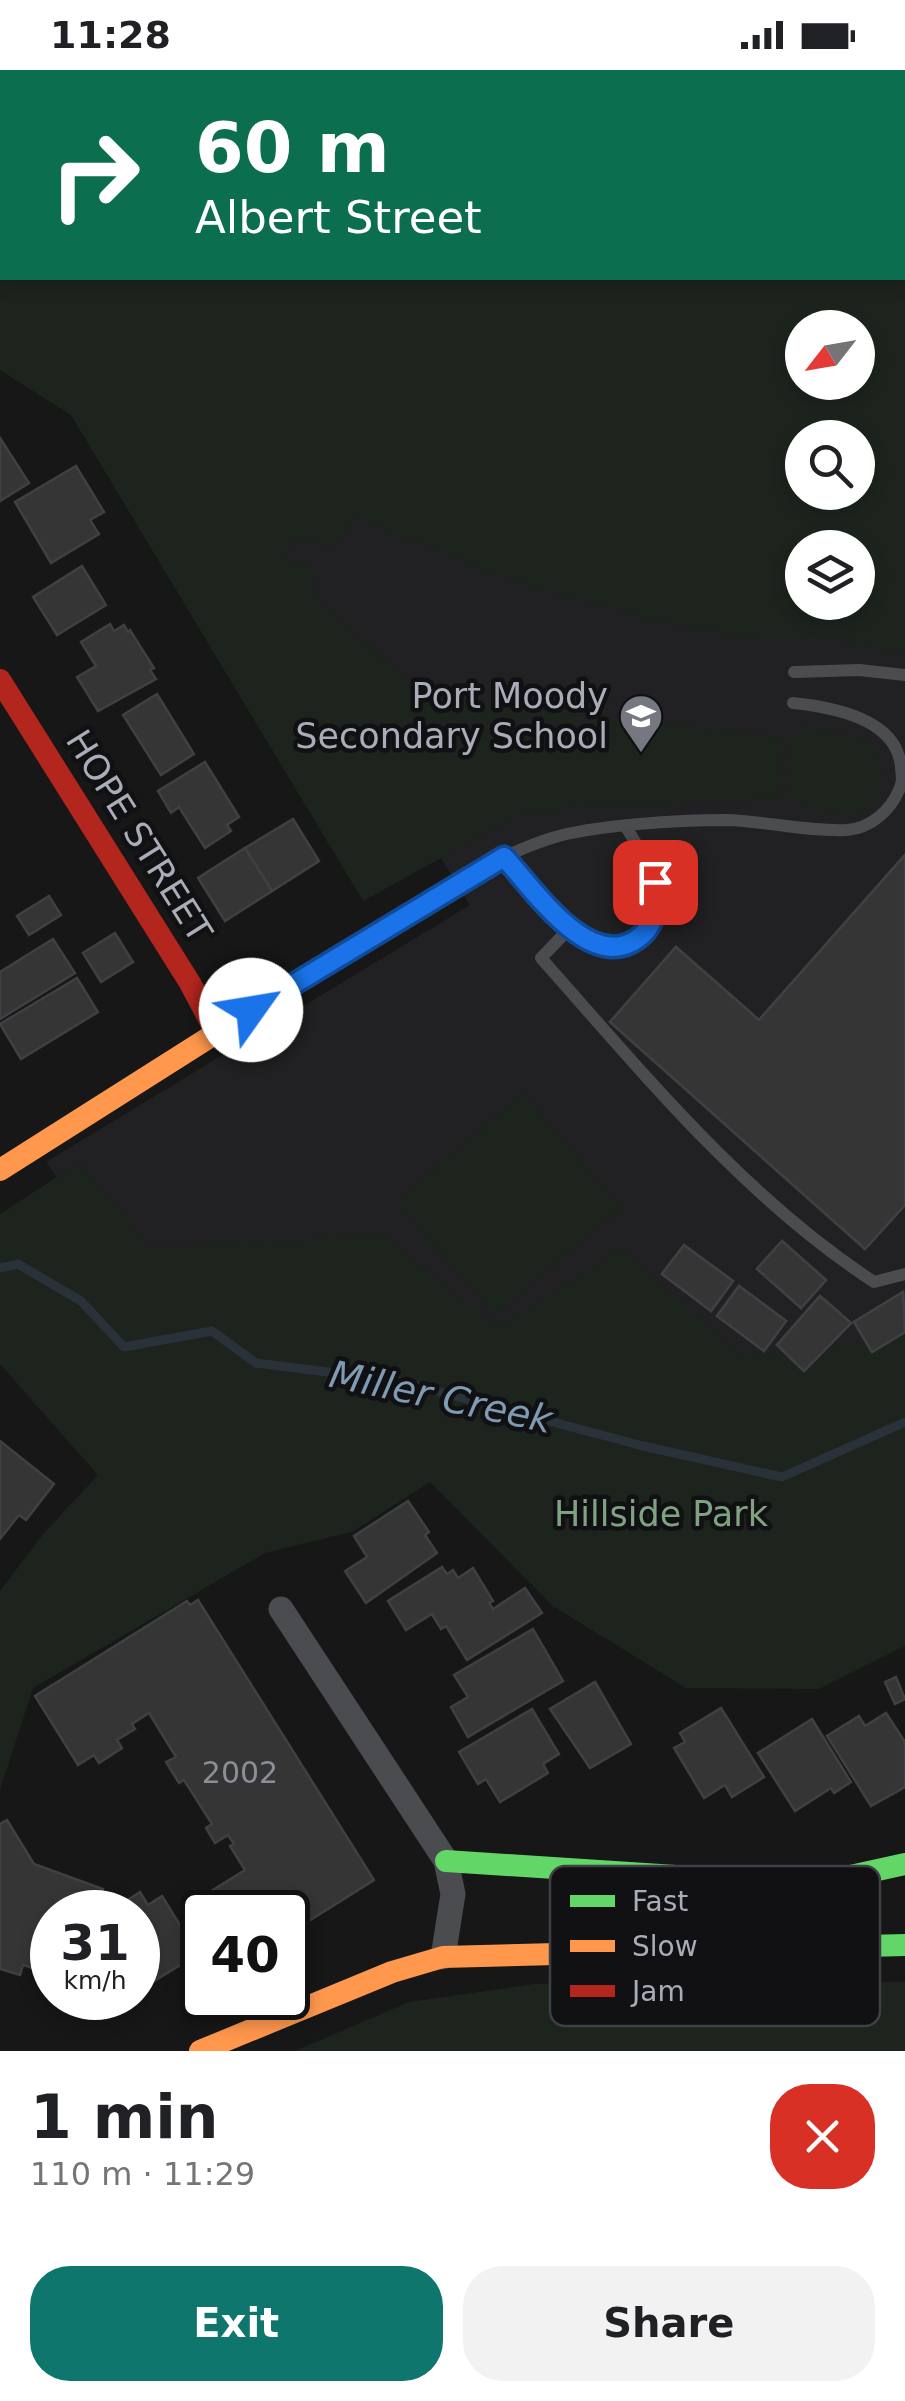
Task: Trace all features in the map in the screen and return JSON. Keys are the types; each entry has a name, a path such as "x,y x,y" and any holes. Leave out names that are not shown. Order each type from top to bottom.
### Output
{"street":[{"name":"HOPE STREET","path":"0,680 190,983 216,1032"},
{"path":"2,1166 469,877"},
{"path":"281,1609 446,1861 453,1894 443,1957"},
{"path":"446,1861 550,1868"},
{"path":"880,1871 905,1864"},
{"path":"880,1945 905,1944"},
{"path":"200,2051 392,1972 443,1957 550,1954"}],"lane":[{"path":"794,672 859,670 905,675"},
{"path":"469,877 504,857 554,837 626,827 724,820 850,830 872,822 892,806 902,784 901,760 891,741 870,723 793,702"},
{"path":"504,857 570,928 587,941 613,948 635,940 654,918 655,882 626,827"},
{"path":"570,928 542,958 701,1139 830,1253 874,1282 905,1274"}],"shaded area":[{"name":"Port Moody Secondary School","path":"81,280 785,487 785,510 843,510 905,537 905,1408 116,1263 46,1162 470,905"}],"green space":[{"path":"0,280 905,280 905,652 832,639 761,639 662,622 514,581 357,517 334,548 292,536 285,560 313,568 312,594 403,677 474,704 779,737 780,788 775,799 576,807 519,815 363,901 71,415 0,370"},
{"path":"803,726 869,740 880,764 881,777 876,799 868,807 841,813 795,801 790,791 791,737"},
{"path":"524,1093 621,1208 494,1316 396,1201"},
{"name":"Hillside Park","path":"80,1162 150,1248 385,1236 497,1329 621,1249 745,1358 895,1337 905,1330 905,1646 819,1689 686,1688 553,1606 430,1482 352,1532 265,1553 33,1688 0,1790 0,1591 44,1533 98,1475 0,1364 0,1214"},
{"path":"880,1982 905,1982 905,2051 295,2051 409,2002 550,1983 550,2026 880,2026"}],"building":[{"path":"0,438 29,483 0,501"},
{"path":"76,466 104,512 90,520 99,534 51,563 15,502"},
{"path":"82,566 106,605 57,635 33,597"},
{"path":"110,624 114,631 124,625 130,630 154,668 150,670 156,679 98,711 77,677 96,666 81,642"},
{"path":"157,694 194,754 161,775 123,715"},
{"path":"205,762 239,817 227,825 231,831 205,848 179,807 171,813 158,791"},
{"path":"293,819 319,861 272,891 245,848"},
{"path":"245,848 272,891 225,921 198,878"},
{"path":"905,855 905,1205 865,1249 610,1022 676,947 759,1020"},
{"path":"905,855 905,1205 865,1249 610,1022 676,947 759,1020"},
{"path":"49,896 61,915 29,935 17,916"},
{"path":"115,933 133,962 101,982 83,953"},
{"path":"53,939 75,973 0,1019 0,972"},
{"path":"77,978 98,1012 21,1059 0,1024"},
{"path":"782,1241 826,1280 801,1308 757,1269"},
{"path":"782,1241 826,1280 801,1308 757,1269"},
{"path":"684,1245 733,1281 711,1311 662,1274"},
{"path":"684,1245 733,1281 711,1311 662,1274"},
{"path":"739,1286 786,1321 764,1351 717,1316"},
{"path":"739,1286 786,1321 764,1351 717,1316"},
{"path":"903,1292 905,1332 872,1352 854,1322"},
{"path":"903,1292 905,1332 872,1352 854,1322"},
{"path":"820,1296 851,1323 804,1371 777,1345"},
{"path":"820,1296 851,1323 804,1371 777,1345"},
{"path":"0,1441 54,1484 26,1520 19,1515 0,1539"},
{"path":"408,1501 429,1532 425,1535 437,1553 366,1603 345,1571 367,1557 354,1536"},
{"path":"442,1567 447,1574 453,1570 458,1578 473,1568 493,1601 489,1603 493,1609 525,1588 542,1613 467,1660 446,1626 441,1629 432,1614 406,1630 388,1601"},
{"path":"198,1600 374,1880 310,1920 310,1890 213,1890 245,1870 230,1846 234,1844 228,1835 215,1843 206,1828 212,1824 184,1780 179,1783 166,1762 176,1757 149,1713 132,1724 135,1729 117,1740 122,1748 99,1763 94,1755 78,1765 35,1696 187,1601 190,1605"},
{"path":"533,1629 563,1681 468,1737 451,1707 468,1697 454,1675"},
{"path":"896,1677 905,1699 895,1704 885,1682"},
{"path":"595,1682 631,1744 590,1768 550,1709"},
{"path":"721,1708 764,1777 732,1797 725,1785 704,1798 674,1748 685,1742 680,1733"},
{"path":"532,1709 559,1754 543,1764 548,1773 500,1802 486,1779 478,1784 459,1752"},
{"path":"886,1713 905,1742 905,1787 871,1806 827,1736 859,1716 865,1726"},
{"path":"812,1719 851,1782 834,1793 831,1788 795,1811 758,1753"},
{"path":"7,1820 34,1864 103,1889 30,1890 30,1967 23,1965 20,1975 0,1969 0,1824"},
{"path":"162,1896 180,1925 180,1965 160,1977"}],"waterway":[{"name":"Miller Creek","path":"0,1268 18,1264 81,1301 124,1347 212,1331 256,1363 399,1381 643,1446 782,1477 905,1422"}],"traffic: fast":[{"path":"303,978 469,877"},
{"path":"446,1861 550,1868"},
{"path":"880,1870 905,1864"},
{"path":"880,1946 905,1945"}],"traffic: slow":[{"path":"0,1170 303,978"},
{"path":"200,2051 392,1972 443,1957 550,1954"}],"traffic: jam":[{"path":"0,680 190,983 216,1032"}],"place":[{"name":"Port Moody Secondary School","path":"641,754"}],"route":[{"path":"251,1010 504,857 570,928 600,947 622,946 646,931 654,918 655,882"}]}
